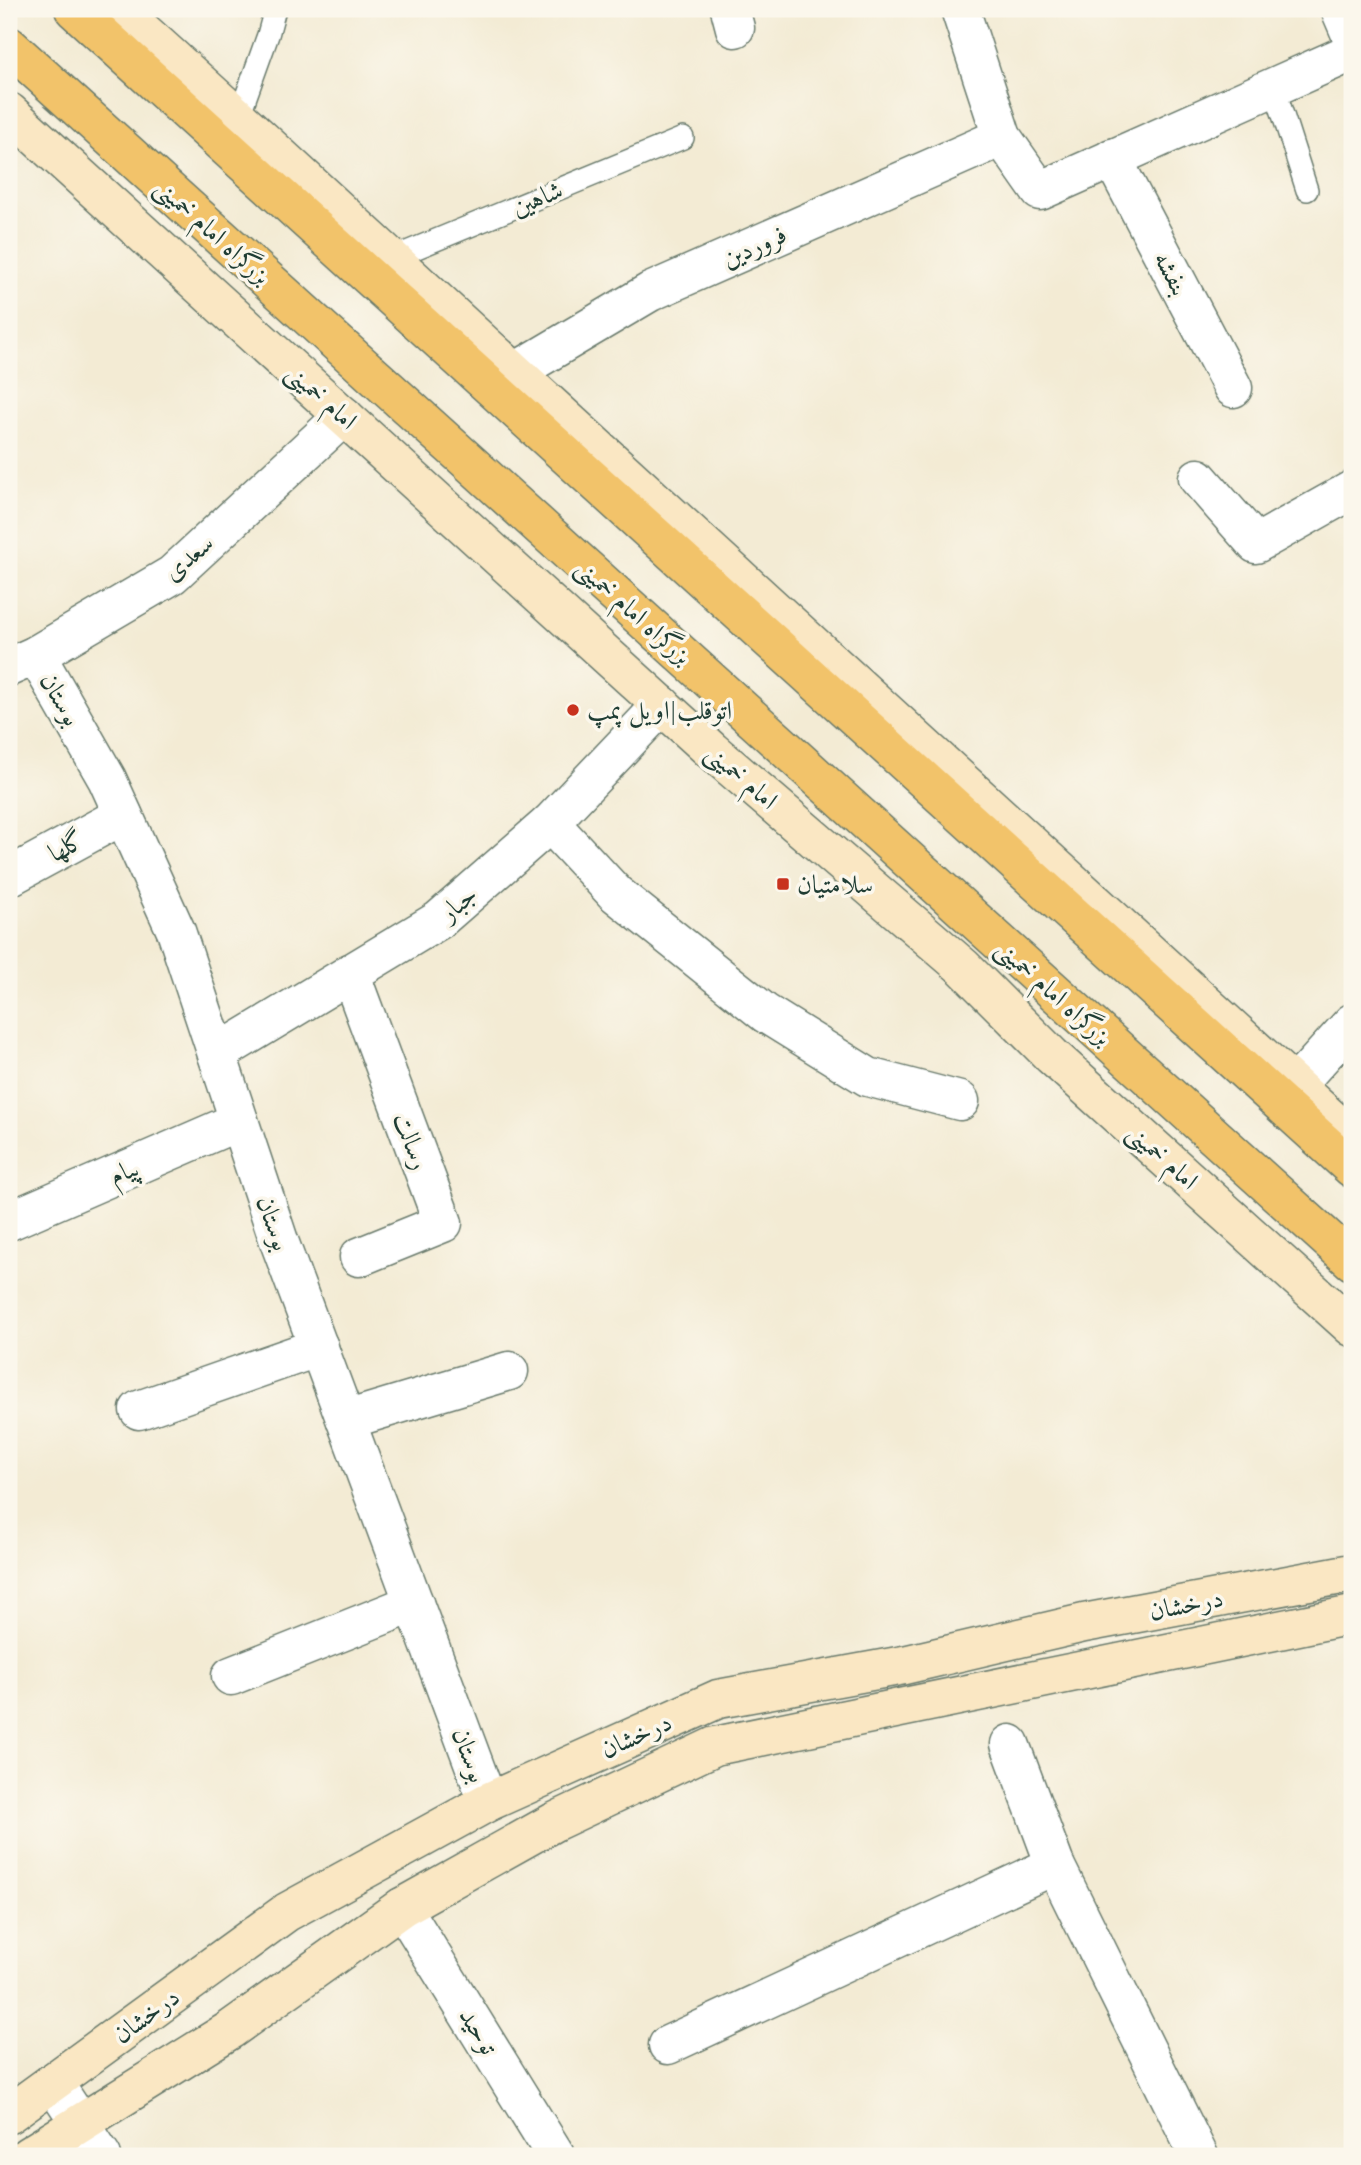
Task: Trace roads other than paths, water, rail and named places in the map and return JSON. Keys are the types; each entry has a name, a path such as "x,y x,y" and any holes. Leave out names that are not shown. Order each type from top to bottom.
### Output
{"highway":[{"path":"74,9 1352,1168"},
{"name":"بزرگراه امام خمینی","path":"9,46 1352,1261"}],"main road":[{"path":"118,9 239,116 390,258 1051,859 1352,1138"},
{"name":"امام خمینی","path":"9,111 712,751 963,967 1052,1056 1352,1327"},
{"name":"درخشان","path":"9,2114 288,1912 488,1802 718,1699 904,1665 1084,1623 1352,1573"},
{"name":"درخشان","path":"29,2156 230,2030 402,1907 554,1822 715,1746 1352,1615"}],"street":[{"path":"960,9 1002,138 1040,191 1352,52"},
{"path":"1340,9 1352,37"},
{"name":"فروردین","path":"515,372 650,292 1002,138"},
{"name":"بنفشه","path":"1112,158 1233,388"},
{"name":"سعدی","path":"22,661 172,575 344,416"},
{"path":"1198,478 1256,544 1352,489"},
{"name":"بوستان","path":"22,661 107,779 176,932 279,1241 488,1802"},
{"name":"جبار","path":"217,1054 439,920 550,823 662,705"},
{"name":"گلها","path":"9,877 123,815"},
{"path":"550,823 615,893 765,1013 868,1077 960,1101"},
{"name":"رسالت","path":"350,973 443,1223 359,1256"},
{"path":"1295,1086 1352,1023"},
{"name":"پیام","path":"9,1221 239,1121"},
{"path":"139,1410 318,1347"},
{"path":"346,1420 509,1371"},
{"path":"231,1676 414,1602"},
{"path":"1010,1744 1055,1865 1199,2156"},
{"path":"668,2045 1055,1865"},
{"name":"توحید","path":"402,1907 556,2156"},
{"path":"53,2082 102,2156"}],"lane":[{"path":"239,116 275,9"},
{"path":"1274,87 1307,190"},
{"name":"شاهین","path":"390,258 683,138"}],"place":[{"name":"اتوقلب|اویل پمپ","path":"573,710"},
{"name":"سلامتیان","path":"783,884"}]}
